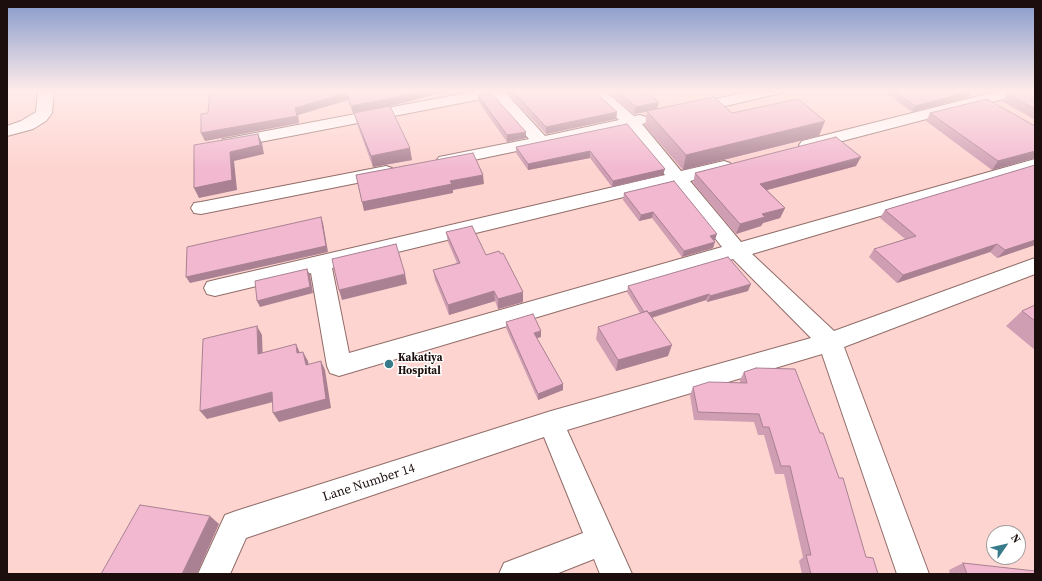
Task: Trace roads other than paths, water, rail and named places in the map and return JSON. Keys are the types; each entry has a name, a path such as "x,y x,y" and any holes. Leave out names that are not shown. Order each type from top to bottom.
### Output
{"street":[{"path":"7,131 28,125 40,117"},
{"path":"216,145 360,117"},
{"path":"519,117 542,142"},
{"path":"625,117 737,250 830,342 913,574"},
{"path":"425,164 542,142 653,117"},
{"path":"793,149 901,117"},
{"path":"216,288 678,179 739,163"},
{"path":"320,263 339,366 1035,164"},
{"path":"201,208 402,169"},
{"name":"Lane Number 14","path":"214,574 236,526 551,424 830,342 1035,266"},
{"path":"551,424 616,574"},
{"path":"515,574 602,541"}],"place":[{"name":"Kakatiya Hospital","path":"389,364"}]}
